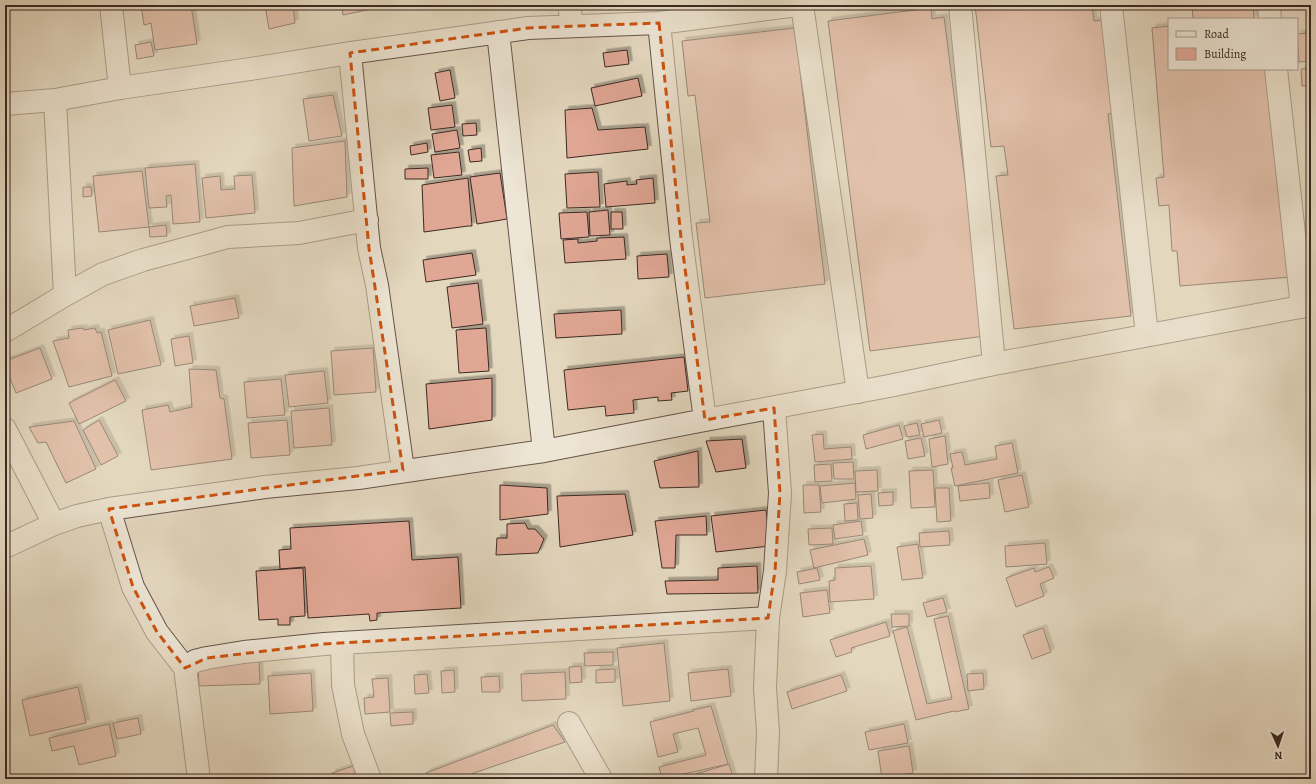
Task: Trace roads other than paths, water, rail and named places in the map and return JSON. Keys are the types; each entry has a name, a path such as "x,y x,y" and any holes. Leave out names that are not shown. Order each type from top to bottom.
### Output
{"street":[{"path":"111,5 120,88"},
{"path":"569,5 572,26"},
{"path":"5,104 55,100 120,88 528,28 659,23 726,9 797,5"},
{"path":"802,5 858,392"},
{"path":"960,5 994,364"},
{"path":"1111,5 1146,336"},
{"path":"1269,5 1270,18"},
{"path":"659,23 681,238 705,420"},
{"path":"498,32 544,451"},
{"path":"350,53 369,248 377,285 403,470"},
{"path":"5,547 54,524 77,516 109,509 265,487 358,478 403,470 544,451 858,392 994,364 1306,306 1276,70"},
{"path":"55,100 66,295"},
{"path":"5,331 103,274 143,260 228,237 299,233 367,220"},
{"path":"766,779 768,732 765,688 768,618 775,571 780,493 774,408"},
{"path":"5,429 54,524"},
{"path":"109,509 133,587 157,632 185,668 199,779"},
{"path":"185,668 195,661 244,652 342,643 768,618"},
{"path":"342,643 343,685 353,734 370,779"},
{"path":"569,723 601,779"}]}
